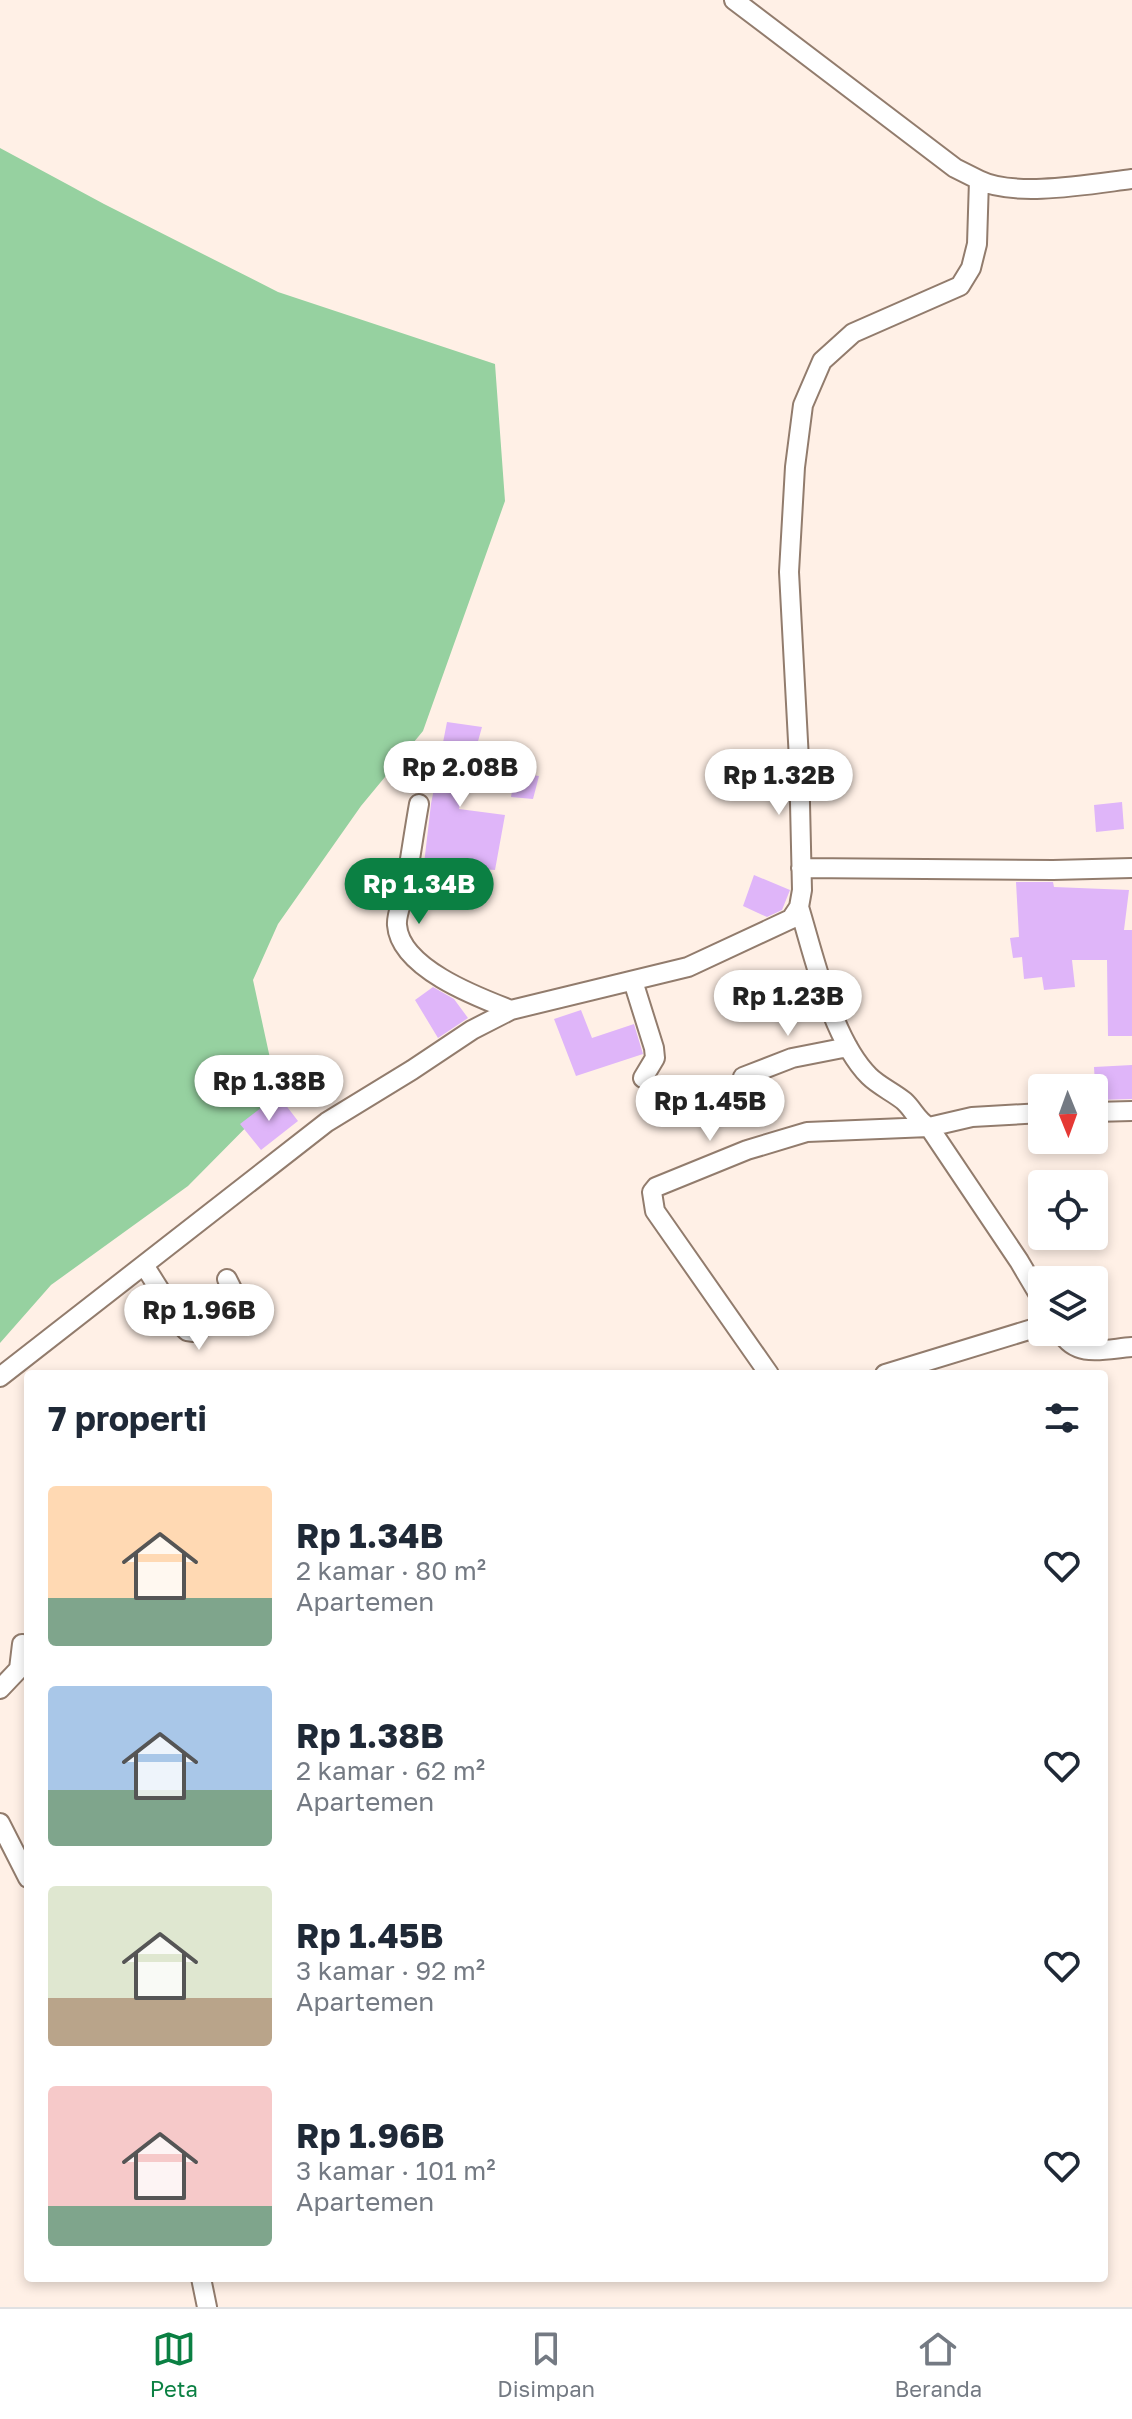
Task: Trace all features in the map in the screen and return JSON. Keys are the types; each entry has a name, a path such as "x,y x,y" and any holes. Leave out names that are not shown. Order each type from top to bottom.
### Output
{"street":[{"path":"734,0 955,168 991,186 1052,189 1132,179"},
{"path":"0,1377 327,1122 472,1030 511,1010 688,967 791,919 799,907 802,890 789,572 795,467 803,405 822,361 853,333 960,286 971,268 977,244 979,180"},
{"path":"419,804 397,923 401,939 436,976 472,995 511,1010"},
{"path":"801,868 1132,868"},
{"path":"799,907 826,996 848,1047 869,1076 907,1104 920,1123 929,1127 1028,1276"},
{"path":"633,981 654,1048 655,1058 643,1078"},
{"path":"743,1077 792,1058 848,1047"},
{"path":"1108,1112 1132,1111"},
{"path":"766,1370 655,1211 652,1192 656,1187 747,1150 807,1132 929,1127 972,1117 1028,1114"},
{"path":"144,1265 187,1331 194,1332 231,1310 233,1291 227,1279"},
{"path":"898,1370 1028,1330"},
{"path":"1075,1346 1085,1351 1132,1347"},
{"path":"0,1689 19,1669 22,1644"},
{"path":"0,1823 24,1870"},
{"path":"202,2282 207,2307"}],"green space":[{"path":"0,148 278,292 495,364 505,501 423,731 361,806 278,924 253,980 278,1095 188,1186 51,1285 0,1343"}],"building":[{"path":"447,722 482,727 459,809 505,815 495,870 424,864 431,804"},
{"path":"515,773 539,776 533,799 511,797"},
{"path":"1122,802 1124,829 1096,832 1094,805"},
{"path":"754,875 790,890 782,910 767,917 743,906"},
{"path":"1016,882 1053,882 1054,887 1129,890 1124,930 1132,930 1132,1036 1108,1036 1107,960 1072,960 1075,987 1044,990 1042,977 1024,979 1022,957 1013,958 1010,938 1019,937"},
{"path":"433,987 454,999 468,1018 438,1038 415,1000"},
{"path":"581,1010 592,1038 634,1024 643,1054 576,1076 554,1019"},
{"path":"1132,1065 1132,1099 1108,1100 1108,1074 1094,1074 1094,1067"},
{"path":"278,1095 298,1121 261,1150 240,1124"}]}
